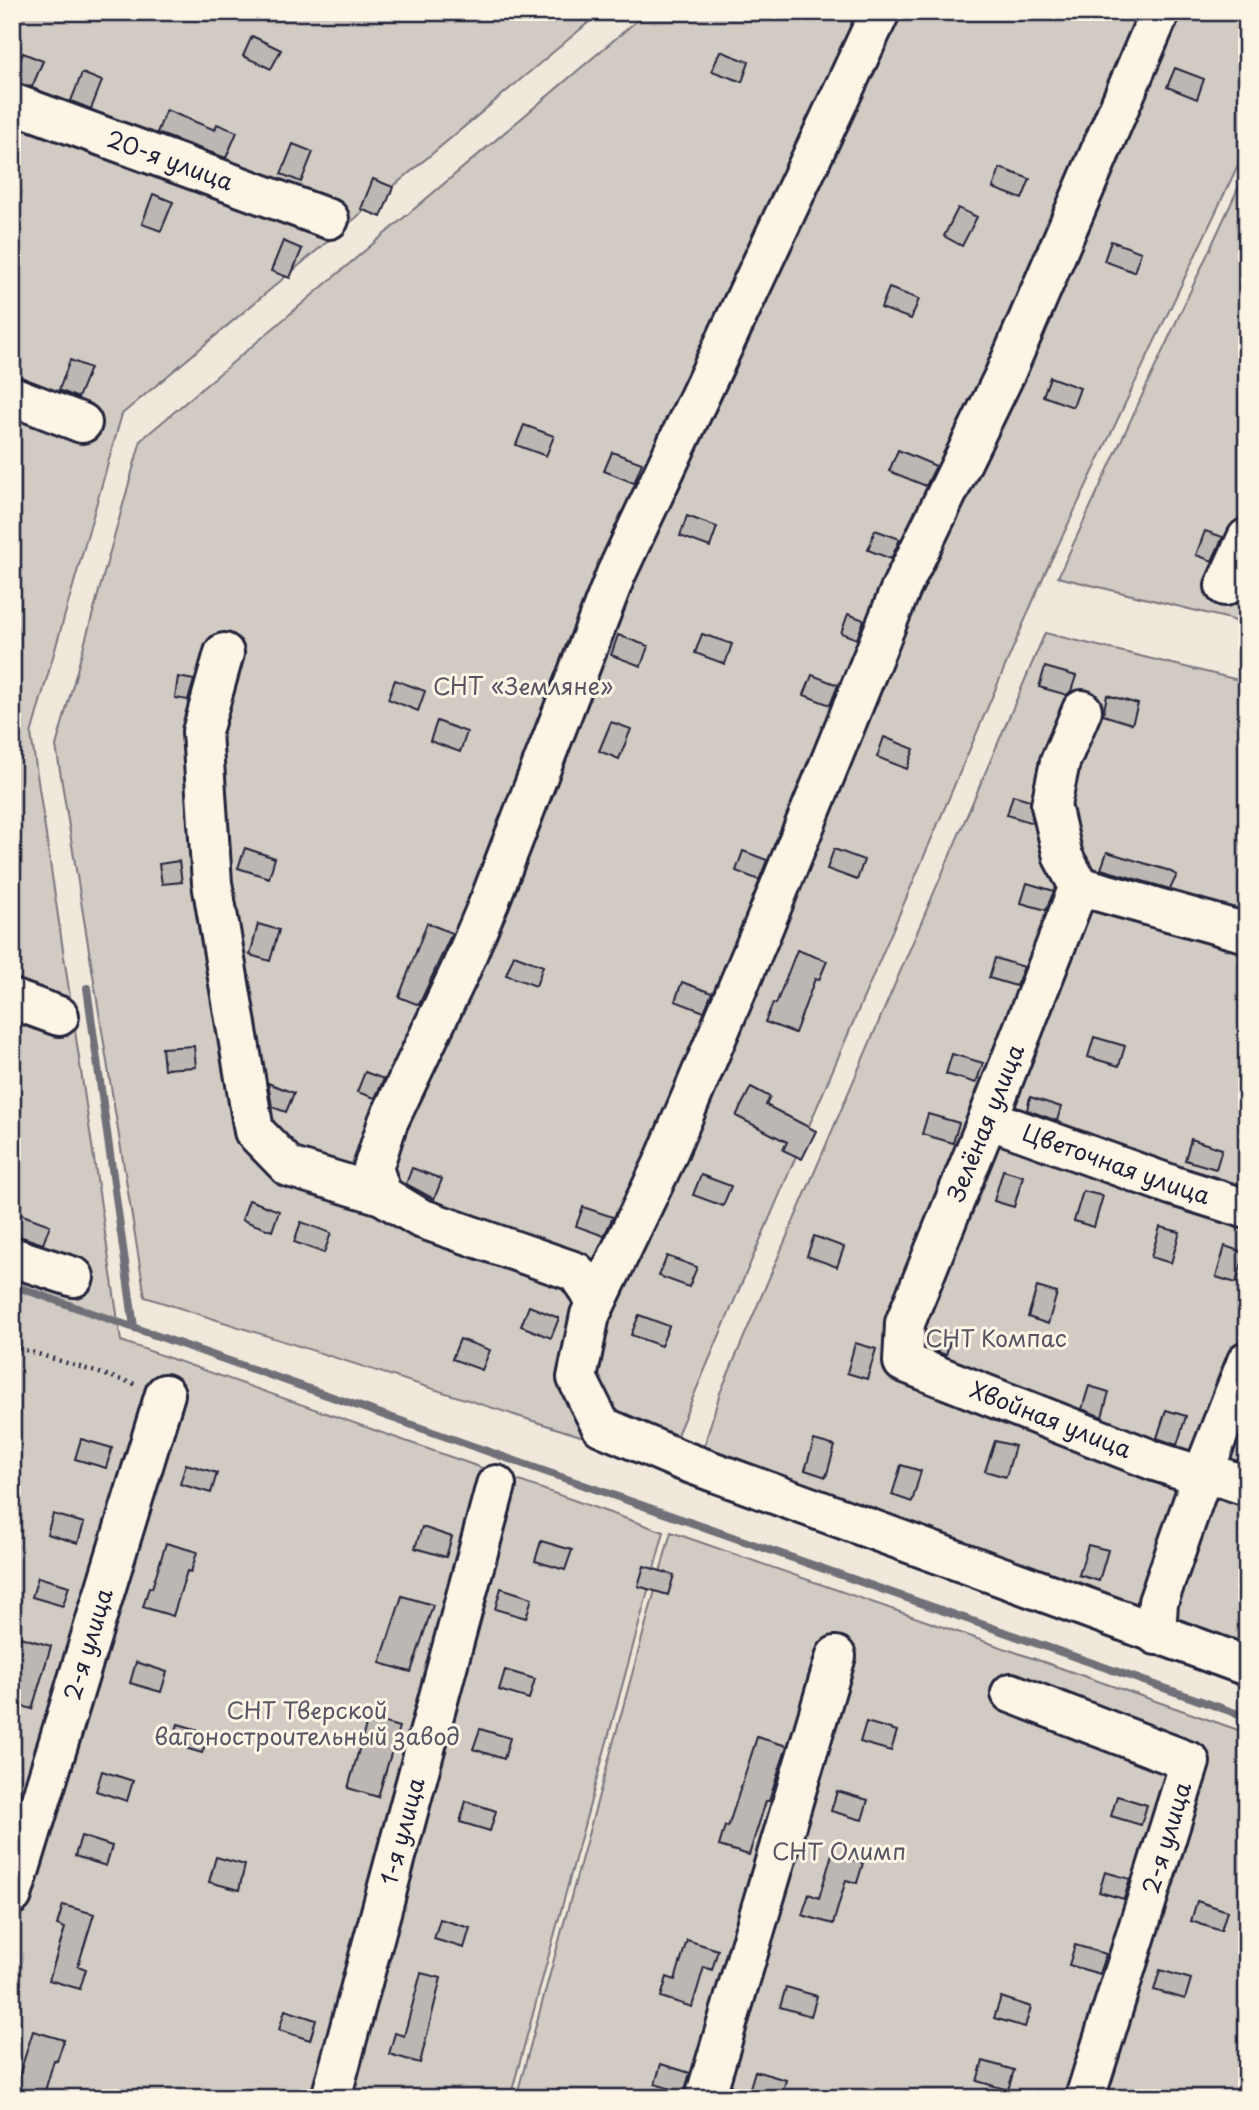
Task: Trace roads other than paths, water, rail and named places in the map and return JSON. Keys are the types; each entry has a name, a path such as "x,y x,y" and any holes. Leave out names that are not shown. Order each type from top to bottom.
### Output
{"street":[{"path":"382,1195 373,1168 388,1122 491,900 616,574 880,12"},
{"path":"1160,12 1005,374 901,588 763,928 663,1164 590,1315 577,1378 601,1426 681,1460 1247,1666"},
{"name":"20-я улица","path":"12,103 329,219"},
{"path":"12,396 82,423"},
{"path":"1225,586 1247,538"},
{"path":"224,653 202,732 212,883 254,1131 289,1167 382,1195 420,1217 576,1272 596,1301"},
{"path":"1082,710 1060,762 1051,805 1063,857 1079,887 1247,933"},
{"name":"Зелёная улица","path":"903,1362 905,1323 1079,887"},
{"path":"12,999 59,1016"},
{"name":"Цветочная улица","path":"988,1119 1174,1186 1247,1209"},
{"path":"12,1257 74,1277"},
{"path":"1156,1635 1158,1602 1202,1476 1247,1361"},
{"name":"Хвойная улица","path":"903,1362 1155,1461 1202,1476 1223,1478 1247,1486"},
{"name":"2-я улица","path":"12,1895 165,1394"},
{"name":"1-я улица","path":"331,2098 496,1485"},
{"path":"705,2098 836,1656"},
{"name":"2-я улица","path":"1011,1693 1190,1762 1085,2098"}],"waterway":[{"path":"87,988 134,1327"},
{"path":"12,1285 1247,1717"}],"park label":[{"name":"СНТ «Земляне»","path":"523,687"},
{"name":"СНТ Компас","path":"996,1339"},
{"name":"СНТ Тверской вагоностроительный завод","path":"307,1724"},
{"name":"СНТ Олимп","path":"839,1852"}]}
